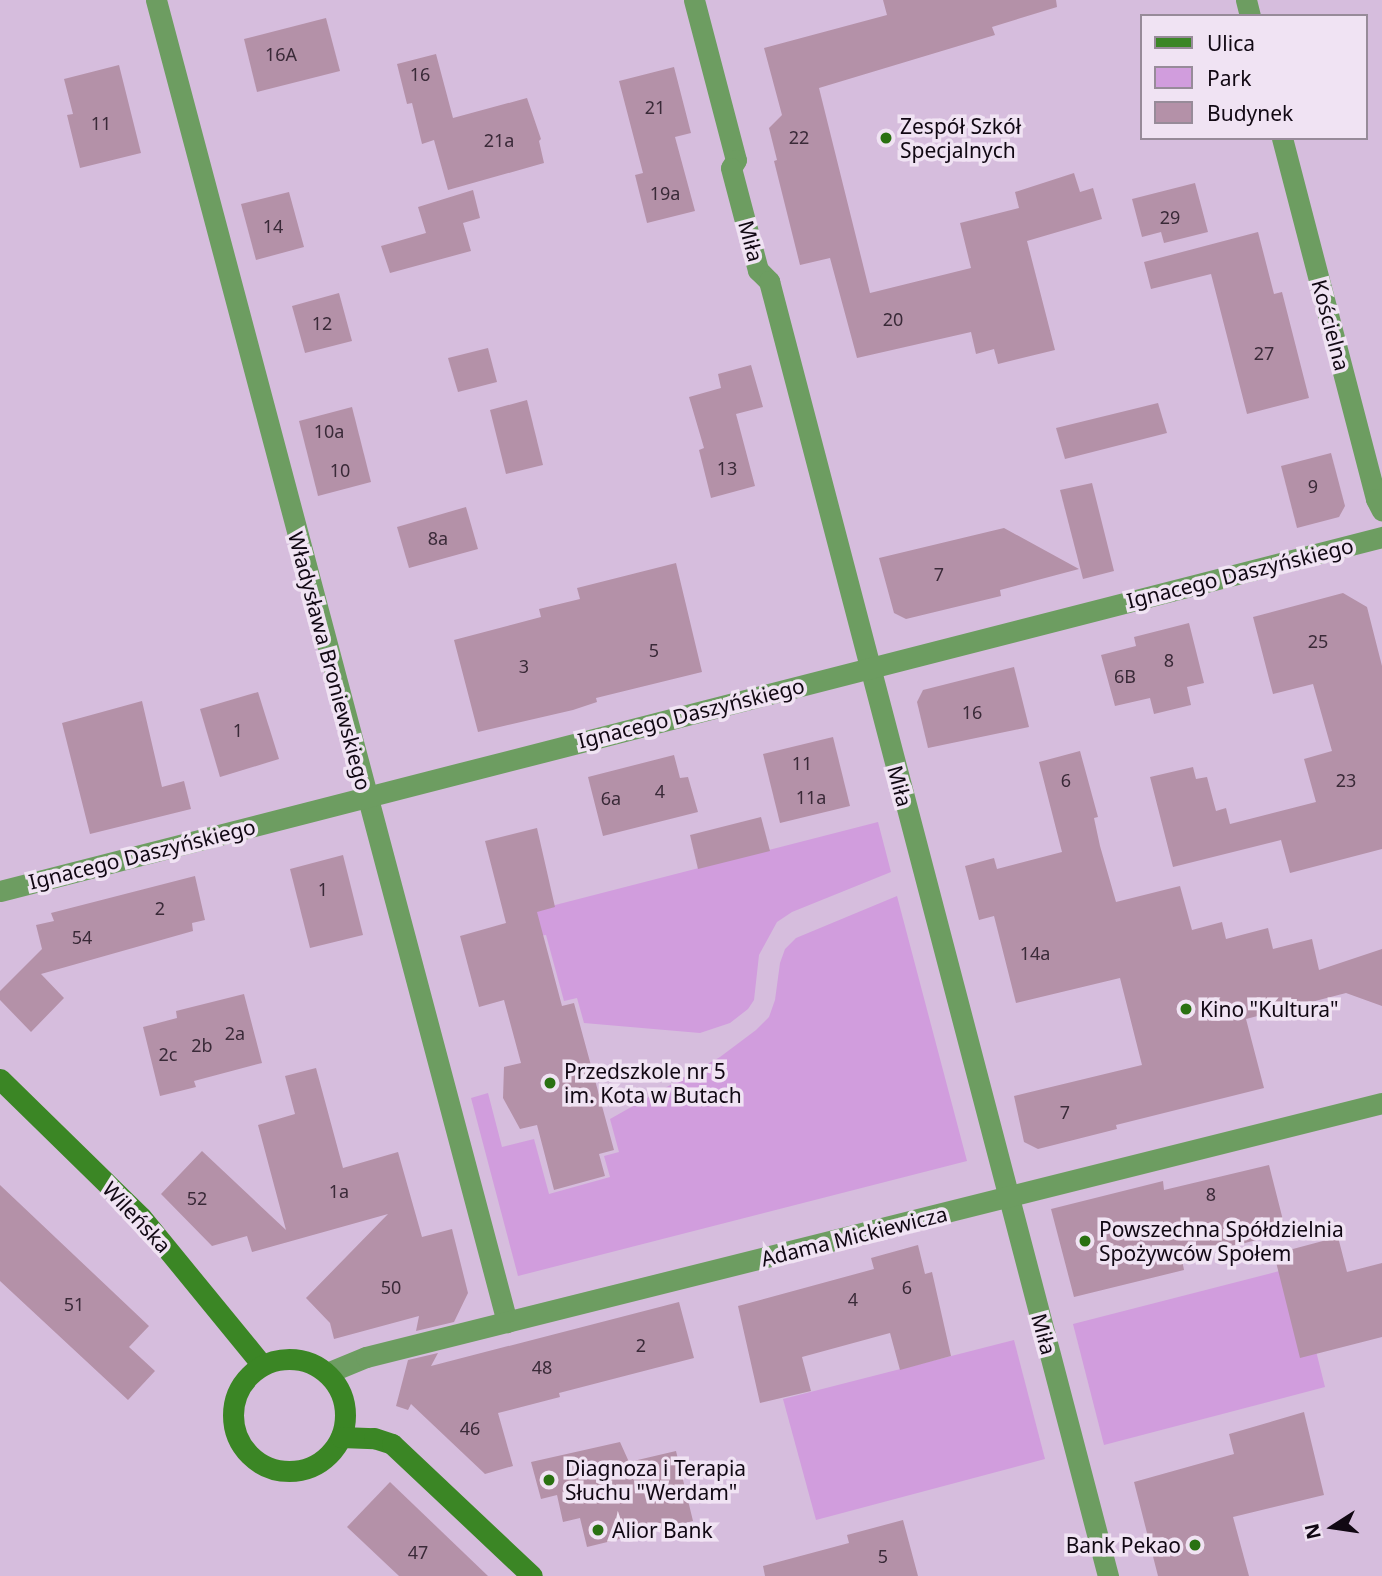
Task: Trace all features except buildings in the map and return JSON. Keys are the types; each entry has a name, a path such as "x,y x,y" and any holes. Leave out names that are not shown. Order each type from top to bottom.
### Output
{"street":[{"name":"Władysława Broniewskiego","path":"156,0 507,1322"},
{"name":"Miła","path":"694,0 736,160 731,168 758,270 769,281 1108,1576"},
{"name":"Kościelna","path":"1283,140 1376,499 1382,511"},
{"name":"Ignacego Daszyńskiego","path":"0,891 1382,537"},
{"name":"Wileńska","path":"0,1079 141,1217 262,1365"},
{"name":"Adama Mickiewicza","path":"327,1373 366,1357 1382,1103"},
{"path":"290,1358 303,1360 327,1373 342,1396 345,1410 341,1437 327,1456 308,1468 278,1470 252,1457 235,1432 233,1409 240,1386 262,1365 290,1358"},
{"path":"341,1437 374,1438 392,1444 532,1576"}],"green space":[{"path":"878,822 891,872 792,912 777,922 759,955 754,1000 748,1009 730,1023 700,1033 584,1023 577,998 564,1001 546,935 538,936 532,911"},
{"path":"897,896 967,1161 518,1276 471,1098 488,1093 502,1147 534,1139 549,1194 610,1177 604,1156 619,1152 610,1119 720,1057 756,1030 769,1017 775,1000 780,963 785,949 796,938"},
{"path":"1295,1267 1325,1387 1104,1445 1073,1324"},
{"path":"1014,1340 1045,1459 816,1520 783,1399"}],"place":[{"name":"Zespół Szkół Specjalnych","path":"886,138"},
{"name":"Kino \"Kultura\"","path":"1186,1009"},
{"name":"Przedszkole nr 5 im. Kota w Butach","path":"550,1083"},
{"name":"Powszechna Spółdzielnia Spożywców Społem","path":"1085,1241"},
{"name":"Diagnoza i Terapia Słuchu \"Werdam\"","path":"549,1480"},
{"name":"Alior Bank","path":"598,1530"},
{"name":"Bank Pekao","path":"1195,1545"}]}
